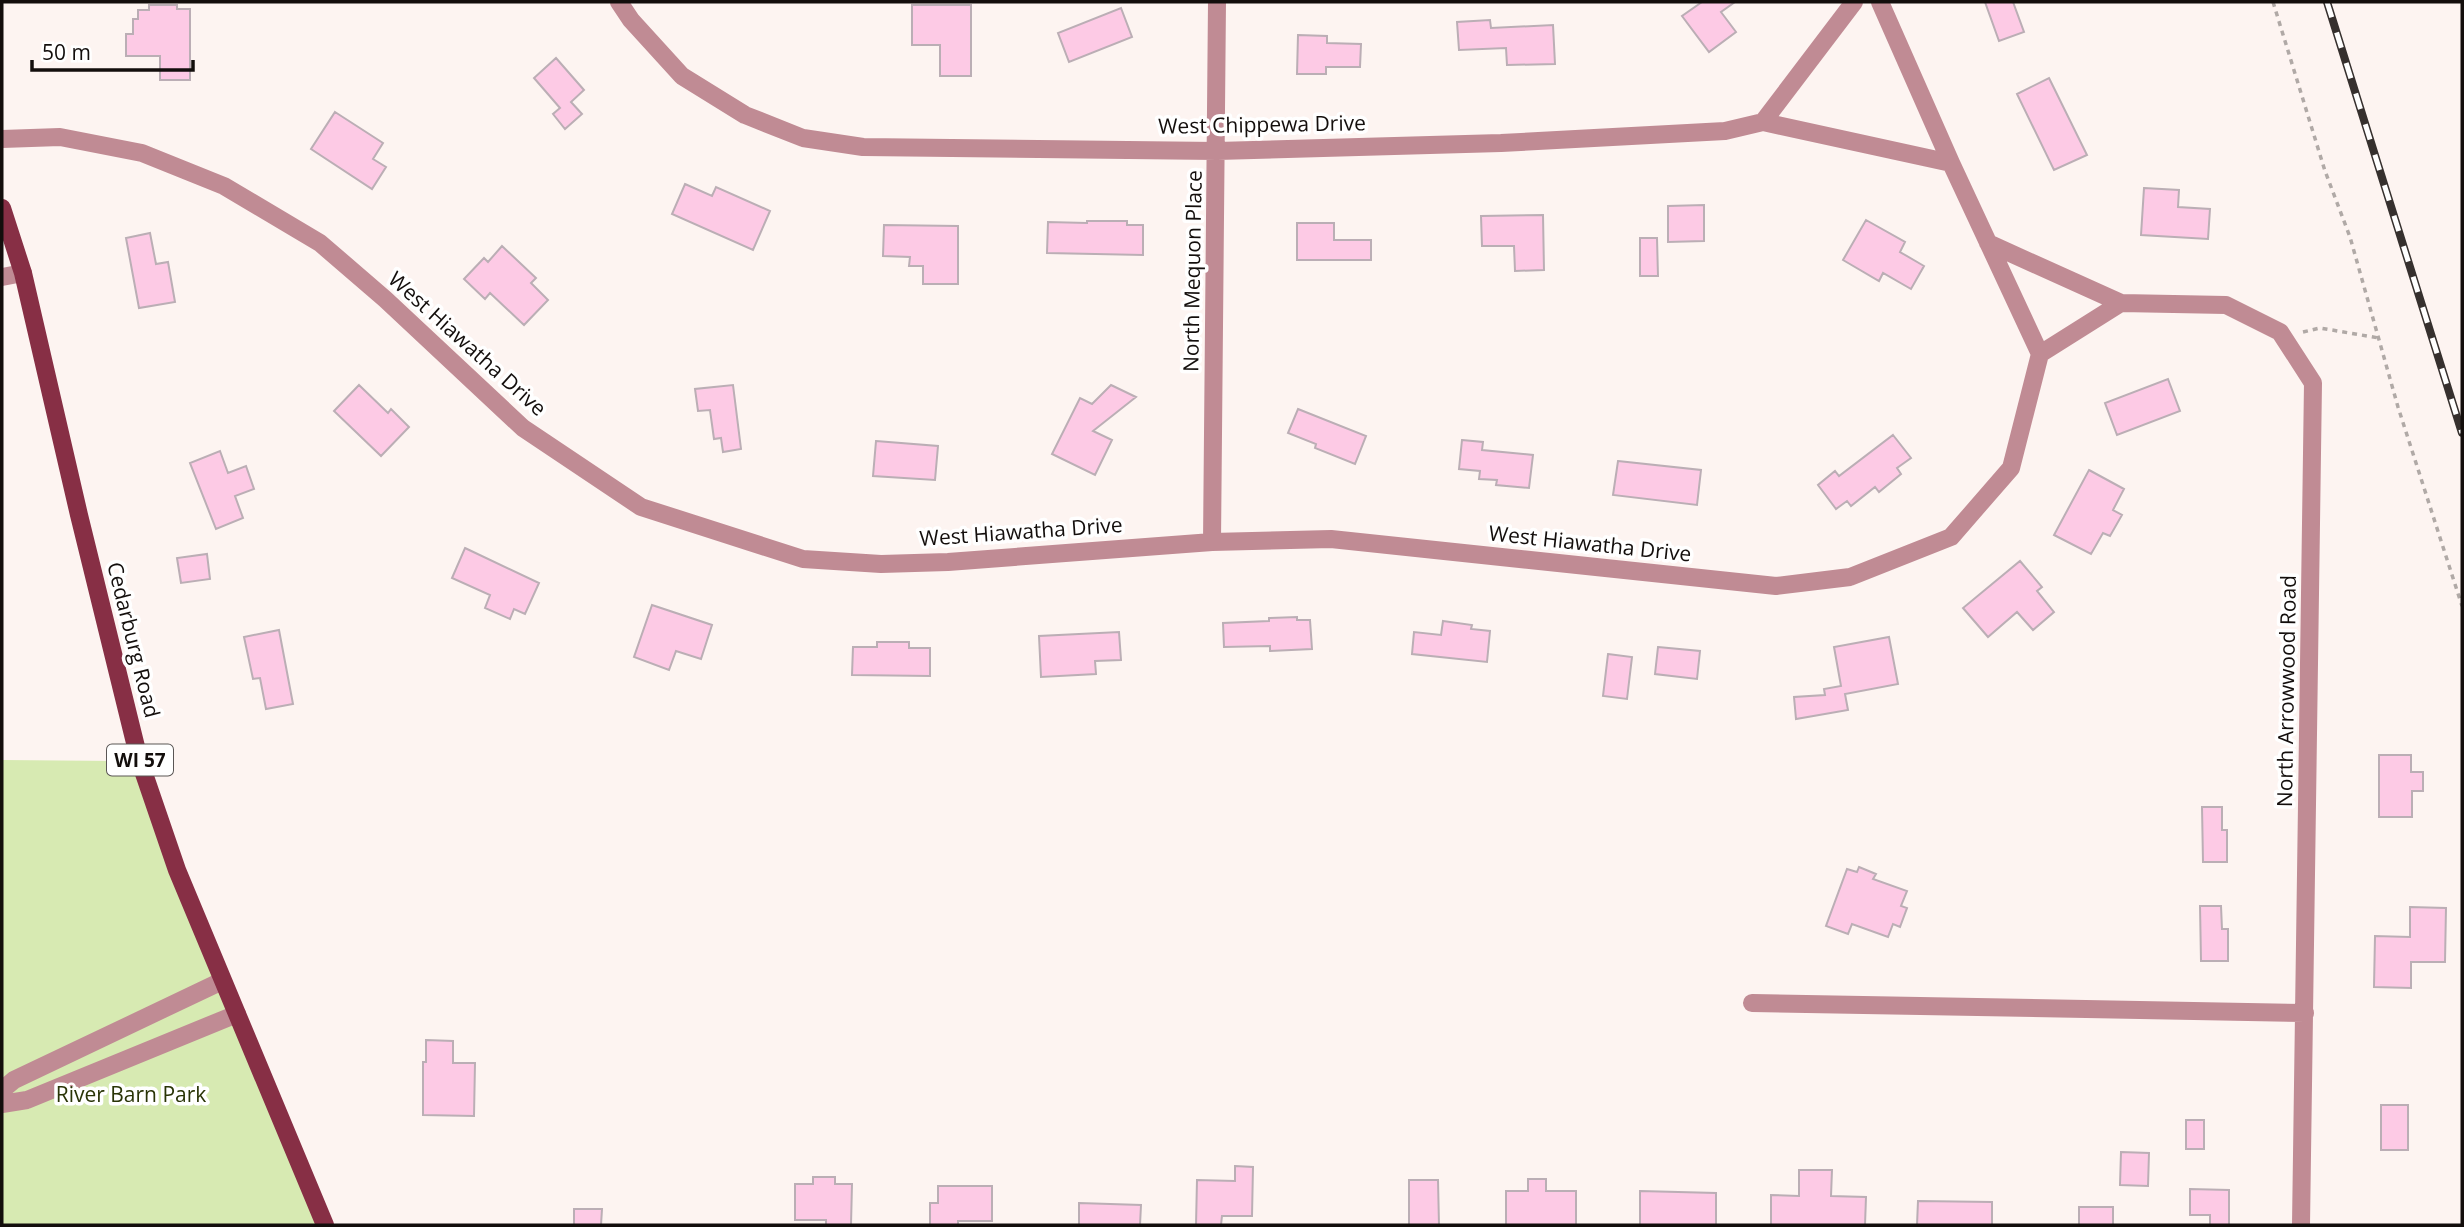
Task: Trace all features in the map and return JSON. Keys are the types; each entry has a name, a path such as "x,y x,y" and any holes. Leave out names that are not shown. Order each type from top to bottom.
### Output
{"main road":[{"name":"Cedarburg Road","path":"2,208 23,273 139,759 177,870 325,1225"}],"street":[{"name":"West Chippewa Drive","path":"619,2 631,20 682,76 745,115 803,138 863,147 1217,151 1501,143 1725,131 1763,122 1951,163"},
{"name":"North Mequon Place","path":"1212,542 1217,2"},
{"path":"1763,122 1854,2"},
{"path":"1880,2 2040,354 2121,303"},
{"name":"West Hiawatha Drive","path":"2,139 60,137 142,153 224,186 320,243 385,299 523,428 641,507 803,559 881,564 948,562 1212,542 1331,539 1776,586 1850,577 1951,537 2011,468 2040,354"},
{"path":"1988,243 2121,303"},
{"path":"2,277 23,273"},
{"name":"North Arrowwood Road","path":"2121,303 2226,305 2280,332 2313,383 2301,1225"},
{"path":"2,1090 13,1080 222,981"},
{"path":"1752,1003 2305,1013"},
{"path":"2,1104 27,1100 237,1014"}],"path":[{"path":"2273,2 2325,171 2350,237 2398,407 2462,606"},
{"path":"2320,328 2379,338"}],"green space":[{"name":"River Barn Park","path":"139,759 325,1225 2,1225 2,760"}],"building":[{"path":"1702,2 1735,2 1721,12 1736,32 1709,52 1682,16"},
{"path":"1985,2 2013,2 2024,32 1999,41"},
{"path":"149,5 177,5 177,9 190,9 190,80 160,80 160,56 126,56 126,34 133,34 133,19 138,19 138,10 149,10"},
{"path":"912,5 971,5 971,76 940,76 940,45 912,45"},
{"path":"1121,8 1132,37 1069,62 1058,33"},
{"path":"1490,20 1491,28 1553,25 1555,64 1507,65 1506,48 1459,50 1457,22"},
{"path":"1298,35 1327,36 1327,43 1361,44 1360,67 1326,67 1326,74 1297,74"},
{"path":"556,58 584,90 571,102 582,114 565,129 553,114 560,108 534,78"},
{"path":"2049,78 2087,155 2054,170 2017,94"},
{"path":"335,112 383,143 373,159 386,167 372,189 311,149"},
{"path":"685,184 712,196 716,187 770,211 753,250 672,214"},
{"path":"2144,188 2179,190 2178,207 2210,209 2208,239 2141,235"},
{"path":"1704,205 1704,241 1668,242 1668,206"},
{"path":"1543,215 1544,270 1515,271 1514,246 1482,246 1481,216"},
{"path":"1866,220 1905,242 1900,252 1924,266 1911,289 1883,273 1879,281 1843,260"},
{"path":"1127,221 1127,225 1143,225 1143,255 1047,253 1048,222"},
{"path":"1297,223 1334,223 1334,240 1371,240 1371,260 1297,260"},
{"path":"884,225 958,226 958,284 923,284 923,266 909,266 910,257 883,256"},
{"path":"150,233 156,264 168,262 175,302 139,308 126,238"},
{"path":"1640,238 1657,238 1658,276 1640,276"},
{"path":"502,246 536,278 531,283 548,300 524,325 490,293 485,299 464,279 484,258 488,262"},
{"path":"2168,379 2180,411 2117,435 2105,403"},
{"path":"359,385 388,413 391,409 409,427 381,456 334,411"},
{"path":"733,385 741,449 723,452 721,438 714,439 710,410 698,411 695,389"},
{"path":"1111,385 1136,397 1093,431 1112,440 1095,475 1052,454 1080,398 1092,404"},
{"path":"1298,409 1366,436 1355,464 1315,448 1316,444 1288,433"},
{"path":"1893,435 1911,458 1897,468 1901,474 1879,492 1875,487 1851,506 1847,501 1836,509 1818,485 1835,471 1839,476"},
{"path":"1462,440 1483,442 1482,450 1533,455 1529,488 1496,485 1497,480 1479,479 1480,471 1459,469"},
{"path":"876,441 938,446 935,480 873,476"},
{"path":"220,451 228,473 246,466 254,489 235,496 243,518 216,529 190,463"},
{"path":"1618,461 1701,470 1697,505 1613,495"},
{"path":"2089,470 2124,489 2113,510 2122,515 2110,536 2103,533 2091,554 2054,535"},
{"path":"465,548 539,583 525,614 514,609 510,619 485,608 490,595 452,578"},
{"path":"207,554 210,579 181,583 177,558"},
{"path":"2020,561 2042,587 2037,591 2054,612 2033,630 2017,612 1988,637 1963,608"},
{"path":"652,605 712,625 701,659 676,651 669,670 634,657"},
{"path":"1297,617 1297,620 1310,620 1312,649 1270,651 1270,646 1224,647 1223,623"},
{"path":"1443,621 1472,625 1471,629 1490,631 1487,662 1412,654 1414,632 1441,635"},
{"path":"279,630 293,704 266,709 260,678 253,679 244,637"},
{"path":"1119,632 1121,660 1095,661 1096,674 1041,677 1039,636"},
{"path":"1889,637 1898,684 1845,694 1848,710 1796,719 1794,697 1825,695 1824,689 1841,686 1834,647"},
{"path":"877,642 909,642 909,648 930,648 930,676 852,675 853,647 877,647"},
{"path":"1658,647 1700,651 1697,679 1655,674"},
{"path":"1608,654 1632,657 1627,699 1603,696"},
{"path":"2379,755 2411,755 2411,772 2423,772 2423,791 2412,791 2412,817 2379,817"},
{"path":"2202,807 2222,807 2222,830 2227,830 2227,862 2203,862"},
{"path":"1859,867 1876,874 1873,879 1907,891 1901,906 1907,908 1900,927 1893,924 1888,937 1852,924 1848,934 1826,926 1847,869 1857,872"},
{"path":"2200,906 2221,906 2222,929 2228,929 2228,961 2201,961"},
{"path":"2410,907 2446,908 2445,962 2411,962 2411,988 2374,987 2375,936 2410,937"},
{"path":"426,1040 453,1041 453,1063 475,1063 474,1116 423,1115 423,1062 426,1062"},
{"path":"2381,1105 2408,1105 2408,1150 2381,1150"},
{"path":"2186,1120 2204,1120 2204,1149 2186,1149"},
{"path":"2121,1152 2149,1153 2148,1186 2120,1185"},
{"path":"1235,1166 1253,1167 1252,1216 1222,1216 1221,1225 1196,1225 1197,1180 1235,1181"},
{"path":"1799,1170 1832,1170 1831,1196 1866,1197 1865,1225 1771,1225 1771,1195 1799,1196"},
{"path":"813,1177 835,1177 835,1184 852,1184 851,1225 826,1225 826,1220 795,1220 795,1184 813,1184"},
{"path":"1528,1179 1546,1179 1546,1191 1576,1191 1576,1225 1506,1225 1506,1191 1528,1191"},
{"path":"1409,1180 1438,1180 1439,1225 1409,1225"},
{"path":"938,1186 992,1186 992,1221 958,1221 958,1225 930,1225 930,1203 938,1203"},
{"path":"2190,1189 2229,1190 2229,1225 2210,1225 2210,1215 2190,1215"},
{"path":"1640,1191 1716,1193 1716,1225 1640,1225"},
{"path":"1918,1201 1992,1202 1992,1225 1917,1225"},
{"path":"1079,1203 1141,1205 1140,1225 1079,1225"},
{"path":"2079,1207 2113,1207 2113,1225 2079,1225"},
{"path":"574,1209 602,1209 601,1225 574,1225"}],"railway":[{"path":"2327,2 2462,433"}]}
